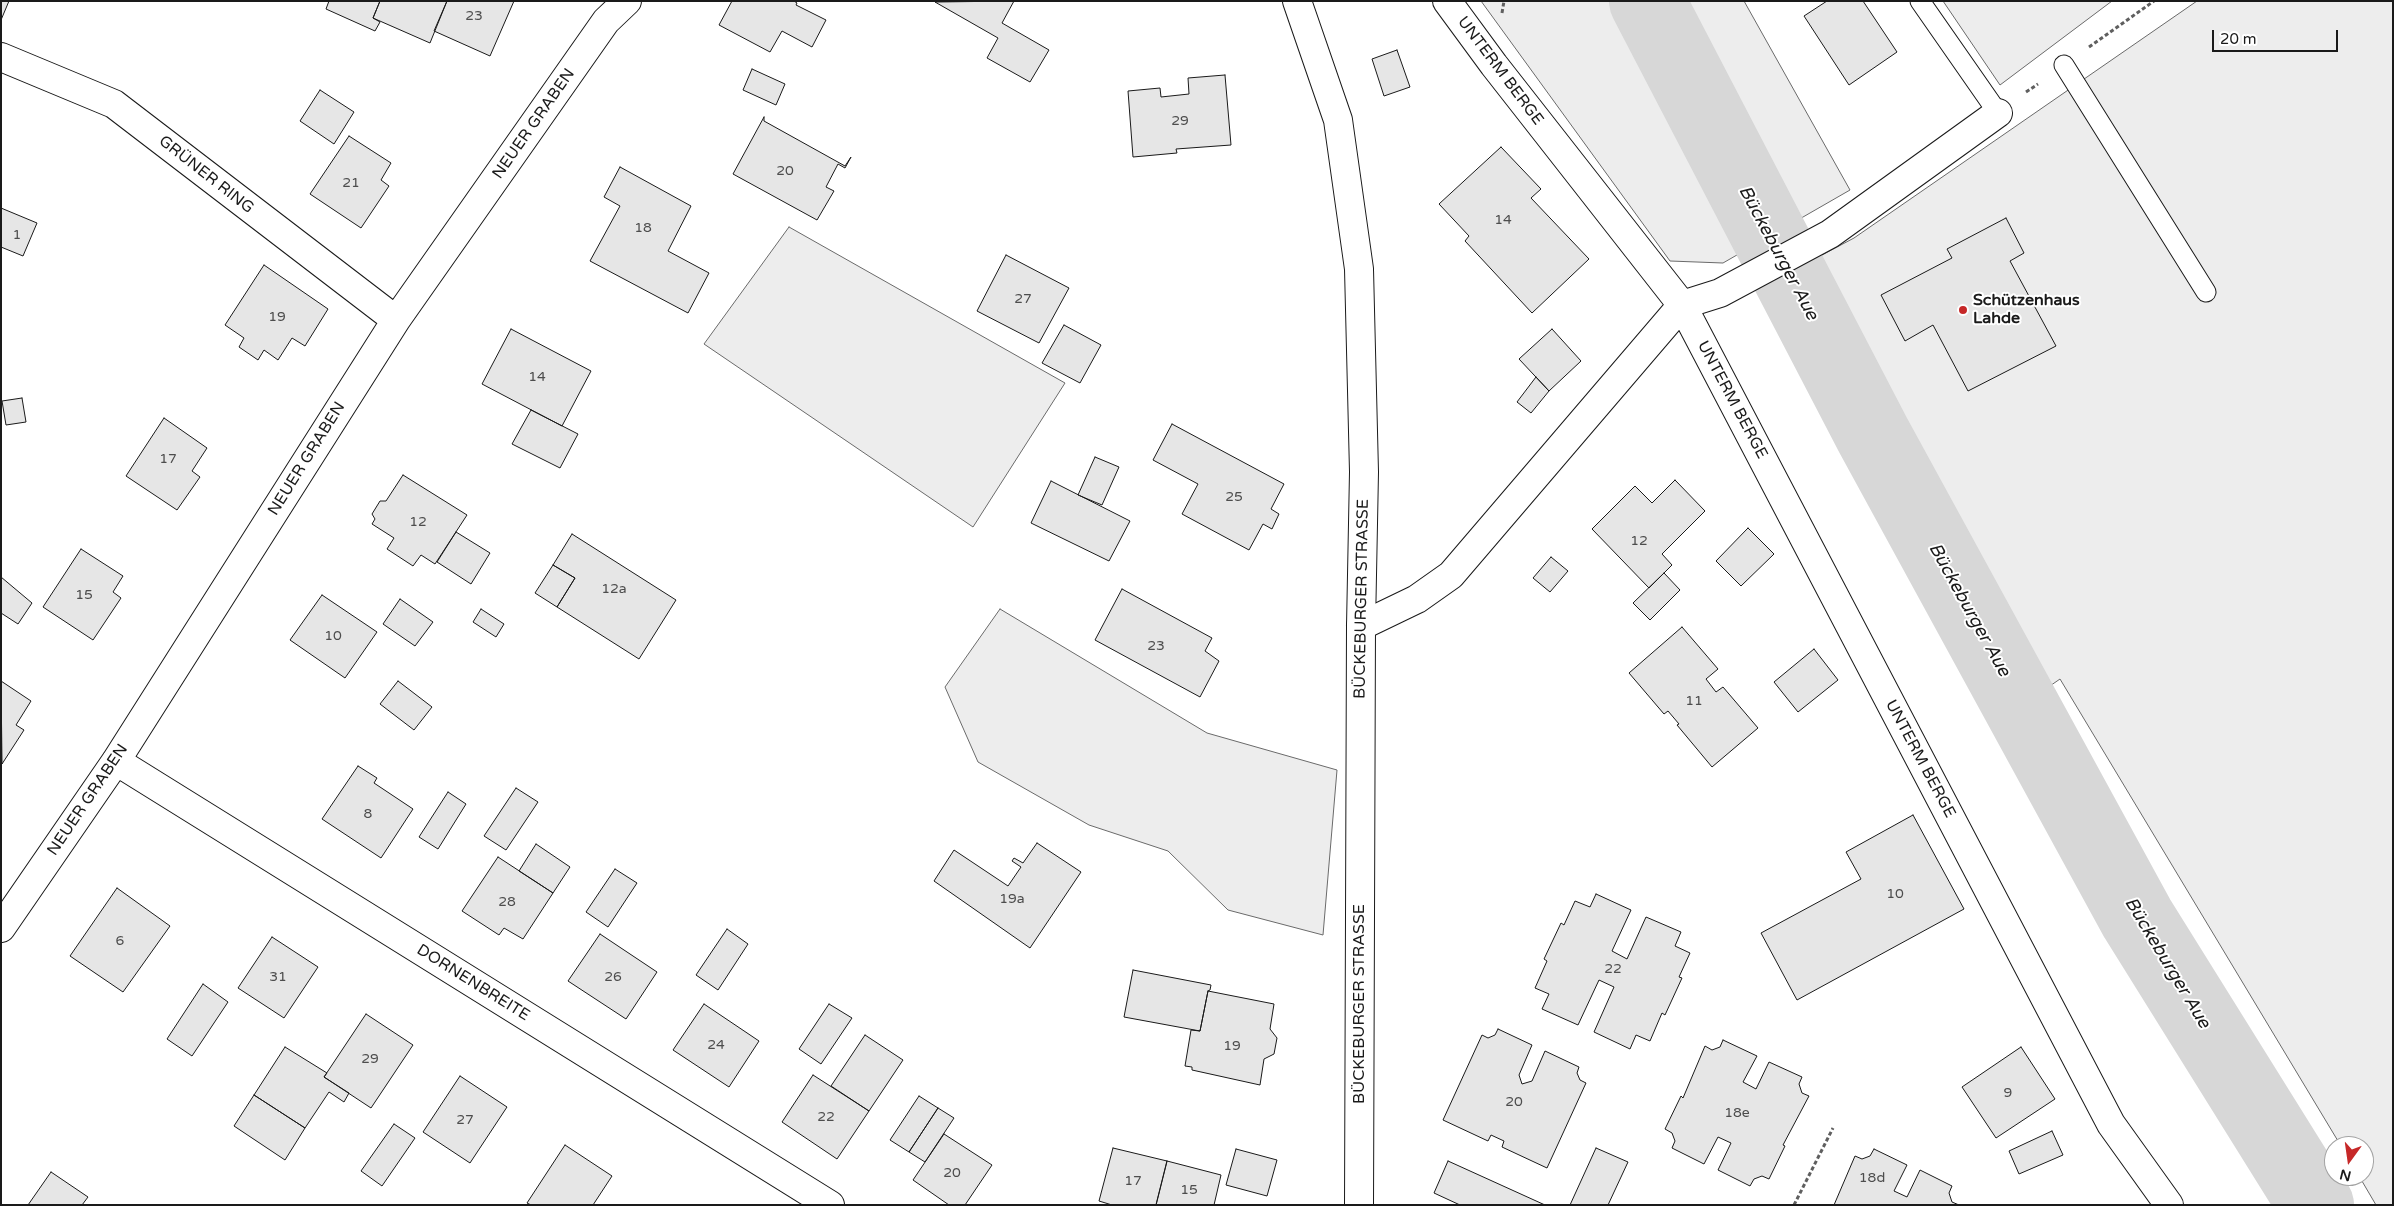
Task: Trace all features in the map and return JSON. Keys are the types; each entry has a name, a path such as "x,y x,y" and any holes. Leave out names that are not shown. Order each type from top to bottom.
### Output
{"street":[{"name":"NEUER GRABEN","path":"1,928 116,761 396,320 606,22 627,1"},
{"name":"BÜCKEBURGER STRASSE","path":"1297,1 1338,120 1359,269 1364,472 1361,626 1359,1205"},
{"name":"UNTERM BERGE","path":"1447,1 1494,65 1682,305 2111,1124 2169,1205"},
{"name":"GRÜNER RING","path":"1,57 114,104 396,320"},
{"path":"1361,626 1417,599 1451,575 1682,305 1720,293 1830,234 1998,113"},
{"name":"DORNENBREITE","path":"116,761 830,1205"}],"lane":[{"path":"1920,1 1998,113"},
{"path":"2064,65 2206,292"}],"path":[{"path":"1794,1205 1833,1128"}],"shaded area":[{"path":"1481,1 1744,1 1850,190 1723,263 1670,261"},
{"path":"1943,1 2112,1 2000,85"},
{"path":"2197,1 2393,1 2393,1205 2376,1205 2365,1186 2374,1186 2374,1136 2335,1136 2060,679 2021,706 1792,271 1854,238"},
{"path":"789,227 1065,383 973,527 704,344"},
{"path":"1000,609 1207,733 1337,770 1323,935 1228,910 1168,851 1089,825 978,762 945,687"}],"building":[{"path":"1,1 9,1 1,20"},
{"path":"329,1 380,1 373,18 380,22 375,31 326,9"},
{"path":"380,1 447,1 430,43 373,18"},
{"path":"447,1 514,1 490,56 434,31"},
{"path":"732,1 794,1 797,3 796,5 826,20 812,47 782,31 770,52 719,25"},
{"path":"1014,1 1002,23 1049,50 1030,82 987,58 998,38 935,2"},
{"path":"1827,1 1863,1 1897,52 1849,85 1804,16"},
{"path":"1397,50 1410,87 1384,96 1372,59"},
{"path":"752,69 785,84 776,105 743,90"},
{"path":"1225,75 1231,145 1176,149 1177,153 1133,157 1128,91 1160,88 1161,97 1189,94 1188,78"},
{"path":"320,90 354,112 334,144 300,121"},
{"path":"764,117 764,121 845,166 851,157 845,168 838,164 826,187 834,191 817,220 733,174"},
{"path":"349,136 391,163 381,180 389,186 361,228 310,194"},
{"path":"1501,147 1541,189 1531,198 1589,259 1532,313 1465,241 1469,236 1439,204"},
{"path":"620,167 691,206 668,251 709,273 688,313 590,261 620,206 604,197"},
{"path":"1,208 37,223 23,256 1,247"},
{"name":"Schützenhaus Lahde","path":"2006,218 2024,253 2010,261 2056,346 1968,391 1933,325 1905,341 1881,295 1952,258 1947,249"},
{"path":"1006,255 1069,288 1039,343 977,311"},
{"path":"264,265 328,309 305,346 292,338 278,360 264,350 258,360 239,347 244,338 225,325"},
{"path":"1064,325 1101,345 1080,383 1042,363"},
{"path":"511,329 591,371 562,426 482,384"},
{"path":"1552,329 1581,361 1549,391 1519,359"},
{"path":"1536,377 1549,391 1531,413 1517,402"},
{"path":"22,398 26,422 6,425 2,401"},
{"path":"531,410 578,434 560,468 512,444"},
{"path":"164,418 207,448 192,471 200,477 177,510 126,476"},
{"path":"1172,424 1284,484 1271,509 1279,514 1272,529 1263,524 1249,550 1182,514 1198,484 1153,460"},
{"path":"1095,457 1119,467 1102,505 1078,495"},
{"path":"403,475 467,515 435,564 421,555 413,566 387,549 394,538 372,524 375,519 372,514 380,501 386,501"},
{"path":"1675,480 1705,511 1662,554 1672,565 1649,588 1592,529 1635,486 1652,503"},
{"path":"1051,481 1130,521 1109,561 1031,523"},
{"path":"1748,528 1774,554 1741,586 1716,561"},
{"path":"456,532 490,553 471,584 437,562"},
{"path":"572,534 676,600 639,659 557,607 575,578 553,565"},
{"path":"81,549 123,576 113,592 121,598 93,640 43,607"},
{"path":"1551,557 1568,571 1550,592 1533,578"},
{"path":"553,565 575,578 557,607 535,593"},
{"path":"1664,573 1680,590 1650,620 1633,603"},
{"path":"1,577 32,603 18,624 1,613"},
{"path":"1122,589 1212,638 1205,651 1219,661 1200,697 1095,640"},
{"path":"322,595 377,632 345,678 290,640"},
{"path":"400,599 433,622 415,646 383,624"},
{"path":"481,609 504,624 496,637 473,622"},
{"path":"1682,627 1718,669 1706,679 1716,692 1723,687 1758,728 1712,767 1677,725 1679,724 1668,711 1664,714 1629,673"},
{"path":"1814,649 1838,680 1798,712 1774,682"},
{"path":"1,681 31,701 16,725 24,730 2,764"},
{"path":"398,681 432,707 414,730 380,704"},
{"path":"358,766 377,778 374,783 413,809 381,858 322,819"},
{"path":"516,788 538,802 506,850 484,836"},
{"path":"448,792 466,804 438,849 419,837"},
{"path":"1913,815 1964,909 1797,1000 1761,933 1861,879 1846,852"},
{"path":"1037,843 1081,872 1030,948 934,881 954,850 1008,886 1021,867 1012,861 1014,858 1023,863"},
{"path":"536,844 570,867 553,893 519,871"},
{"path":"498,857 553,893 523,939 504,928 499,935 462,911"},
{"path":"615,869 637,883 608,927 586,912"},
{"path":"117,888 170,926 123,992 70,956"},
{"path":"1596,894 1631,910 1612,951 1627,959 1646,917 1681,932 1675,946 1690,953 1679,977 1682,978 1665,1015 1662,1013 1650,1041 1636,1035 1630,1049 1594,1032 1614,987 1599,980 1578,1025 1542,1009 1549,994 1535,988 1547,961 1544,959 1561,923 1564,925 1575,901 1590,907"},
{"path":"727,929 748,944 718,990 696,975"},
{"path":"600,934 657,972 626,1019 568,981"},
{"path":"272,937 318,967 284,1018 238,988"},
{"path":"1133,970 1211,985 1208,991 1200,1031 1124,1017"},
{"path":"203,984 228,1002 192,1056 167,1039"},
{"path":"1208,991 1274,1004 1270,1029 1277,1038 1274,1054 1264,1059 1260,1085 1192,1070 1192,1067 1185,1066 1191,1030 1200,1031"},
{"path":"704,1004 759,1041 729,1087 673,1050"},
{"path":"829,1004 852,1018 821,1064 799,1049"},
{"path":"366,1014 413,1045 371,1108 324,1077"},
{"path":"1498,1029 1532,1045 1519,1075 1522,1084 1532,1081 1545,1051 1579,1067 1577,1073 1580,1080 1586,1083 1547,1168 1502,1147 1504,1141 1491,1135 1488,1141 1443,1120 1482,1035 1488,1038 1495,1035"},
{"path":"865,1035 903,1060 869,1111 831,1086"},
{"path":"1723,1040 1757,1056 1743,1082 1756,1089 1769,1062 1802,1077 1799,1084 1802,1093 1809,1096 1783,1145 1785,1146 1769,1179 1762,1176 1754,1179 1750,1186 1718,1170 1731,1143 1718,1137 1704,1164 1672,1148 1675,1141 1672,1133 1665,1129 1681,1096 1683,1098 1705,1046 1712,1050 1720,1047"},
{"path":"285,1047 327,1073 324,1077 349,1093 344,1102 329,1092 305,1128 254,1095"},
{"path":"2021,1047 2055,1099 1996,1138 1962,1087"},
{"path":"813,1075 869,1111 837,1159 782,1122"},
{"path":"460,1076 507,1107 470,1163 423,1132"},
{"path":"254,1095 305,1128 285,1160 234,1126"},
{"path":"919,1096 938,1108 909,1152 890,1140"},
{"path":"938,1108 954,1118 925,1162 909,1152"},
{"path":"394,1124 415,1138 382,1186 361,1171"},
{"path":"2052,1131 2063,1155 2019,1174 2009,1151"},
{"path":"944,1134 992,1165 965,1205 949,1205 913,1180"},
{"path":"565,1145 612,1176 593,1205 531,1205 527,1203"},
{"path":"1113,1148 1167,1161 1156,1205 1112,1205 1099,1201"},
{"path":"1596,1148 1628,1162 1608,1205 1570,1205"},
{"path":"1236,1149 1277,1160 1267,1196 1226,1185"},
{"path":"1874,1149 1907,1165 1894,1191 1907,1197 1920,1170 1952,1186 1949,1193 1952,1202 1959,1205 1834,1205 1855,1156 1862,1159 1870,1156"},
{"path":"1167,1161 1221,1175 1214,1205 1156,1205"},
{"path":"1448,1161 1545,1205 1460,1205 1434,1193"},
{"path":"51,1172 88,1197 82,1205 28,1205"}],"waterway":[{"name":"Bückeburger Aue","path":"1647,1 1873,435 2137,918 2316,1205"}],"place":[{"name":"Schützenhaus Lahde","path":"1963,310"}]}
